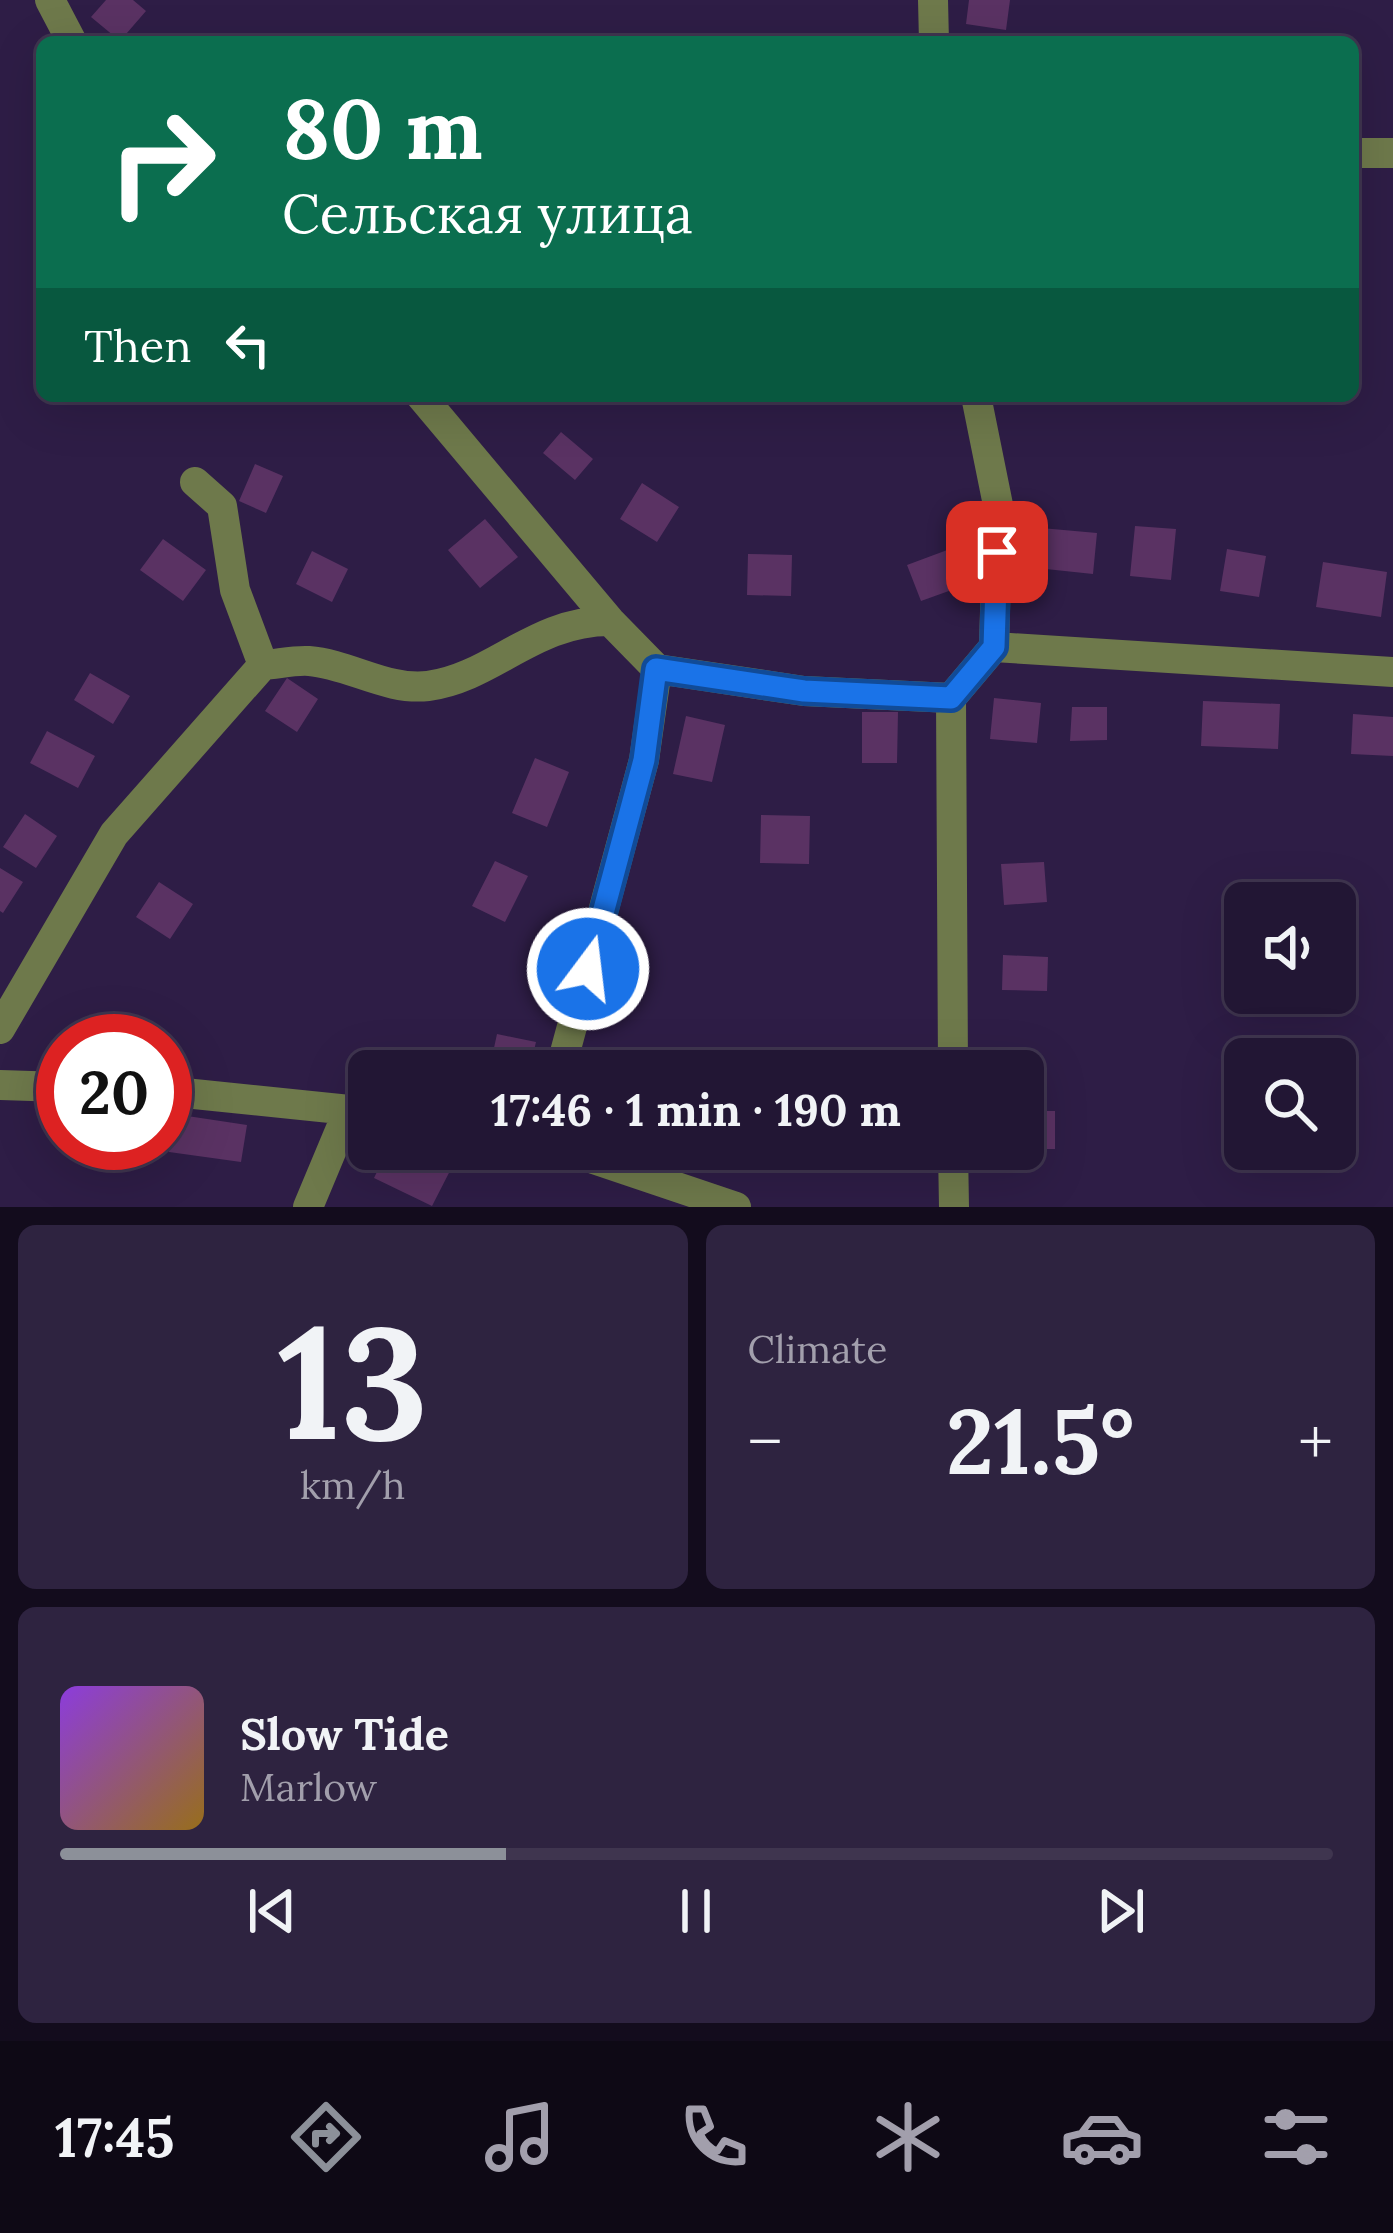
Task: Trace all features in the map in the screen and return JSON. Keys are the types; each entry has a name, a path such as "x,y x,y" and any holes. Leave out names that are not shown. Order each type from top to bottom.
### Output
{"street":[{"path":"50,0 69,36"},
{"path":"933,0 934,36"},
{"path":"1359,153 1393,153"},
{"path":"427,402 610,621 656,669 804,691 951,698"},
{"path":"953,1050 951,698 994,647 998,505 977,402"},
{"path":"195,482 222,506 235,590 263,665"},
{"path":"0,1029 113,834 263,665 309,661 386,682 426,686 467,674 575,621 610,621"},
{"path":"994,647 1393,671"},
{"path":"566,1050 644,760 656,669"},
{"path":"0,1085 36,1086"},
{"path":"192,1094 348,1109"},
{"path":"308,1207 348,1131"},
{"path":"626,1170 736,1207"},
{"path":"953,1170 954,1207"}],"building":[{"path":"106,0 133,0 146,11 124,36 114,36 91,17"},
{"path":"969,0 1010,0 1006,30 966,24"},
{"path":"561,432 593,459 575,480 543,453"},
{"path":"255,464 283,476 266,513 239,501"},
{"path":"642,483 679,507 657,542 620,519"},
{"path":"485,519 518,557 480,588 448,550"},
{"path":"1135,526 1176,529 1171,580 1130,576"},
{"path":"1030,527 1097,533 1093,574 1027,567"},
{"path":"163,539 206,570 183,601 140,570"},
{"path":"958,546 971,583 921,601 907,565"},
{"path":"1227,549 1266,556 1259,597 1220,591"},
{"path":"312,551 348,569 332,602 296,584"},
{"path":"748,554 792,555 791,596 747,595"},
{"path":"1323,562 1387,572 1381,617 1316,607"},
{"path":"90,673 130,696 113,724 74,700"},
{"path":"287,678 318,699 297,732 265,711"},
{"path":"994,698 1041,703 1037,743 990,739"},
{"path":"1203,701 1280,704 1278,749 1201,746"},
{"path":"1072,707 1107,707 1107,740 1070,741"},
{"path":"862,712 898,712 897,763 862,763"},
{"path":"1353,714 1393,717 1393,756 1351,754"},
{"path":"686,716 725,725 712,782 673,774"},
{"path":"47,731 95,756 78,788 30,763"},
{"path":"535,758 569,772 547,827 512,813"},
{"path":"25,814 57,836 36,868 3,847"},
{"path":"761,815 810,816 809,864 760,863"},
{"path":"495,861 528,876 505,922 472,906"},
{"path":"1044,862 1047,902 1004,905 1001,864"},
{"path":"0,868 23,882 3,913 0,911"},
{"path":"159,882 193,904 170,939 136,917"},
{"path":"1003,955 1048,957 1047,991 1002,990"},
{"path":"497,1034 536,1042 534,1050 494,1050"},
{"path":"1044,1111 1055,1111 1055,1149 1044,1149"},
{"path":"192,1117 247,1125 241,1162 192,1155"},
{"path":"378,1170 450,1170 432,1206 374,1178"}],"route":[{"path":"588,969 644,760 656,669 804,691 951,698 994,647 997,552"}]}
